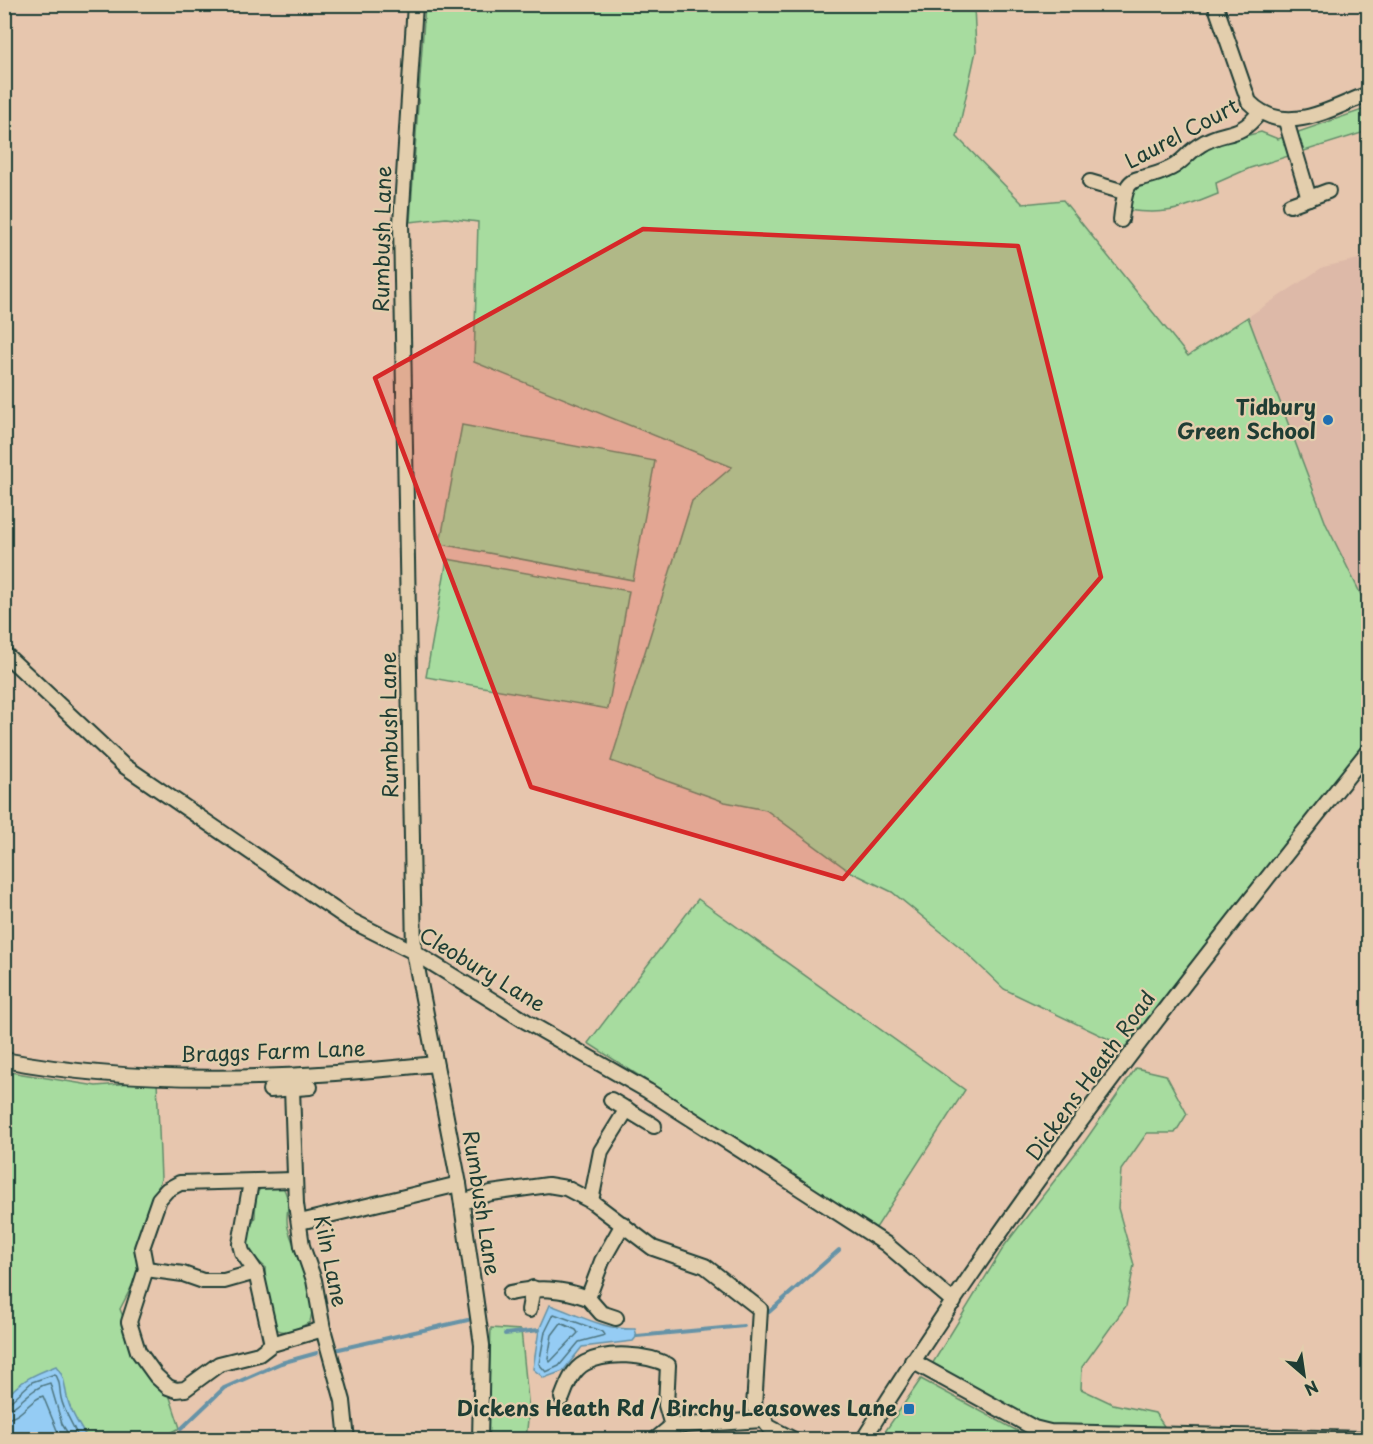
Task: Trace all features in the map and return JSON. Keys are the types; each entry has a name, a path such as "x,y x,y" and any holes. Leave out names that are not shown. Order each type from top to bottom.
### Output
{"street":[{"name":"Rumbush Lane","path":"415,4 401,223 414,952 462,1202 482,1345 480,1440"},
{"path":"1215,4 1249,102 1259,113 1286,122 1300,120 1368,94"},
{"name":"Laurel Court","path":"1120,220 1124,192 1130,183 1140,177 1176,165 1206,141 1248,127 1259,113"},
{"path":"1286,122 1309,198"},
{"name":"Laurel Court","path":"1090,182 1124,192"},
{"path":"1290,205 1328,191"},
{"name":"Cleobury Lane","path":"4,653 123,765 350,920 414,952 527,1022 648,1091 788,1180 886,1244 954,1302"},
{"name":"Dickens Heath Road","path":"863,1440 912,1361 1127,1060 1368,751"},
{"name":"Braggs Farm Lane","path":"4,1060 61,1070 208,1079 435,1065"},
{"path":"270,1090 310,1087"},
{"name":"Kiln Lane","path":"292,1088 293,1180 303,1246 314,1280 323,1329 343,1401 347,1440"},
{"path":"611,1100 654,1126"},
{"path":"591,1201 602,1151 627,1109"},
{"path":"293,1180 180,1183 167,1190 159,1199 142,1248 147,1269 129,1322 138,1351 168,1387 176,1390 185,1389 219,1364 259,1354 272,1344 323,1329"},
{"path":"251,1182 240,1244 242,1252 256,1272 272,1344"},
{"path":"300,1222 459,1185"},
{"path":"462,1202 491,1193 548,1185 566,1188 591,1201 653,1248 705,1266 761,1316 754,1407 762,1420 794,1440"},
{"path":"588,1298 602,1261 623,1224"},
{"path":"147,1269 183,1274 203,1281 224,1281 256,1272"},
{"path":"529,1310 533,1288"},
{"path":"510,1293 533,1288 567,1290 588,1298 601,1313 616,1318"},
{"path":"562,1398 571,1376 583,1363 605,1356 659,1360 668,1365 666,1405 672,1426"},
{"path":"912,1361 1034,1428 1050,1432 1072,1435 1368,1439"},
{"path":"655,1440 672,1426 762,1420"}],"highlighted area":[{"path":"643,229 1018,246 1101,577 843,879 531,787 375,378"}],"shaded area":[{"name":"Tidbury Green School","path":"1368,257 1368,609 1326,524 1248,317 1323,267"}],"green space":[{"path":"425,5 974,5 976,51 957,137 1023,204 1063,200 1188,356 1248,317 1326,524 1368,609 1368,748 1270,862 1125,1047 1004,989 961,948 892,892 849,871 766,810 725,802 611,761 692,501 732,467 474,362 478,222 446,218 410,222"},
{"path":"1368,108 1368,131 1250,168 1216,183 1218,194 1174,210 1140,212 1126,210 1129,191 1139,184 1169,178 1205,146 1261,132 1278,139"},
{"path":"462,425 655,461 633,580 440,544"},
{"path":"447,559 629,591 608,709 426,677"},
{"path":"698,899 965,1090 876,1228 588,1043"},
{"path":"1136,1068 1166,1075 1187,1114 1175,1133 1147,1133 1121,1170 1118,1208 1134,1265 1126,1306 1082,1367 1081,1389 1113,1404 1155,1413 1166,1429 1045,1426 931,1366 1005,1245 1085,1141"},
{"path":"4,1071 96,1086 157,1081 161,1179 139,1239 138,1274 120,1309 133,1342 165,1382 180,1428 159,1439 5,1439"},
{"path":"272,1184 283,1187 286,1194 288,1228 310,1284 312,1295 313,1308 310,1322 294,1330 282,1331 274,1327 267,1308 265,1267 247,1251 245,1238 255,1217 256,1194 261,1188"},
{"path":"491,1328 521,1330 529,1410 526,1439 487,1440"},
{"path":"921,1379 1025,1435 1020,1440 880,1439"}],"water":[{"path":"550,1305 602,1324 635,1329 637,1336 633,1341 582,1347 563,1371 544,1378 533,1369 539,1330"},
{"path":"56,1366 63,1377 70,1407 86,1436 85,1439 7,1439 5,1400 28,1379"}],"waterway":[{"path":"769,1312 839,1250"},
{"path":"339,1349 468,1320"},
{"path":"637,1336 744,1326"},
{"path":"505,1334 539,1330"},
{"path":"181,1429 224,1388 281,1363 317,1353"}],"place":[{"name":"Tidbury Green School","path":"1328,420"},
{"name":"Dickens Heath Rd / Birchy Leasowes Lane","path":"909,1409"}]}
